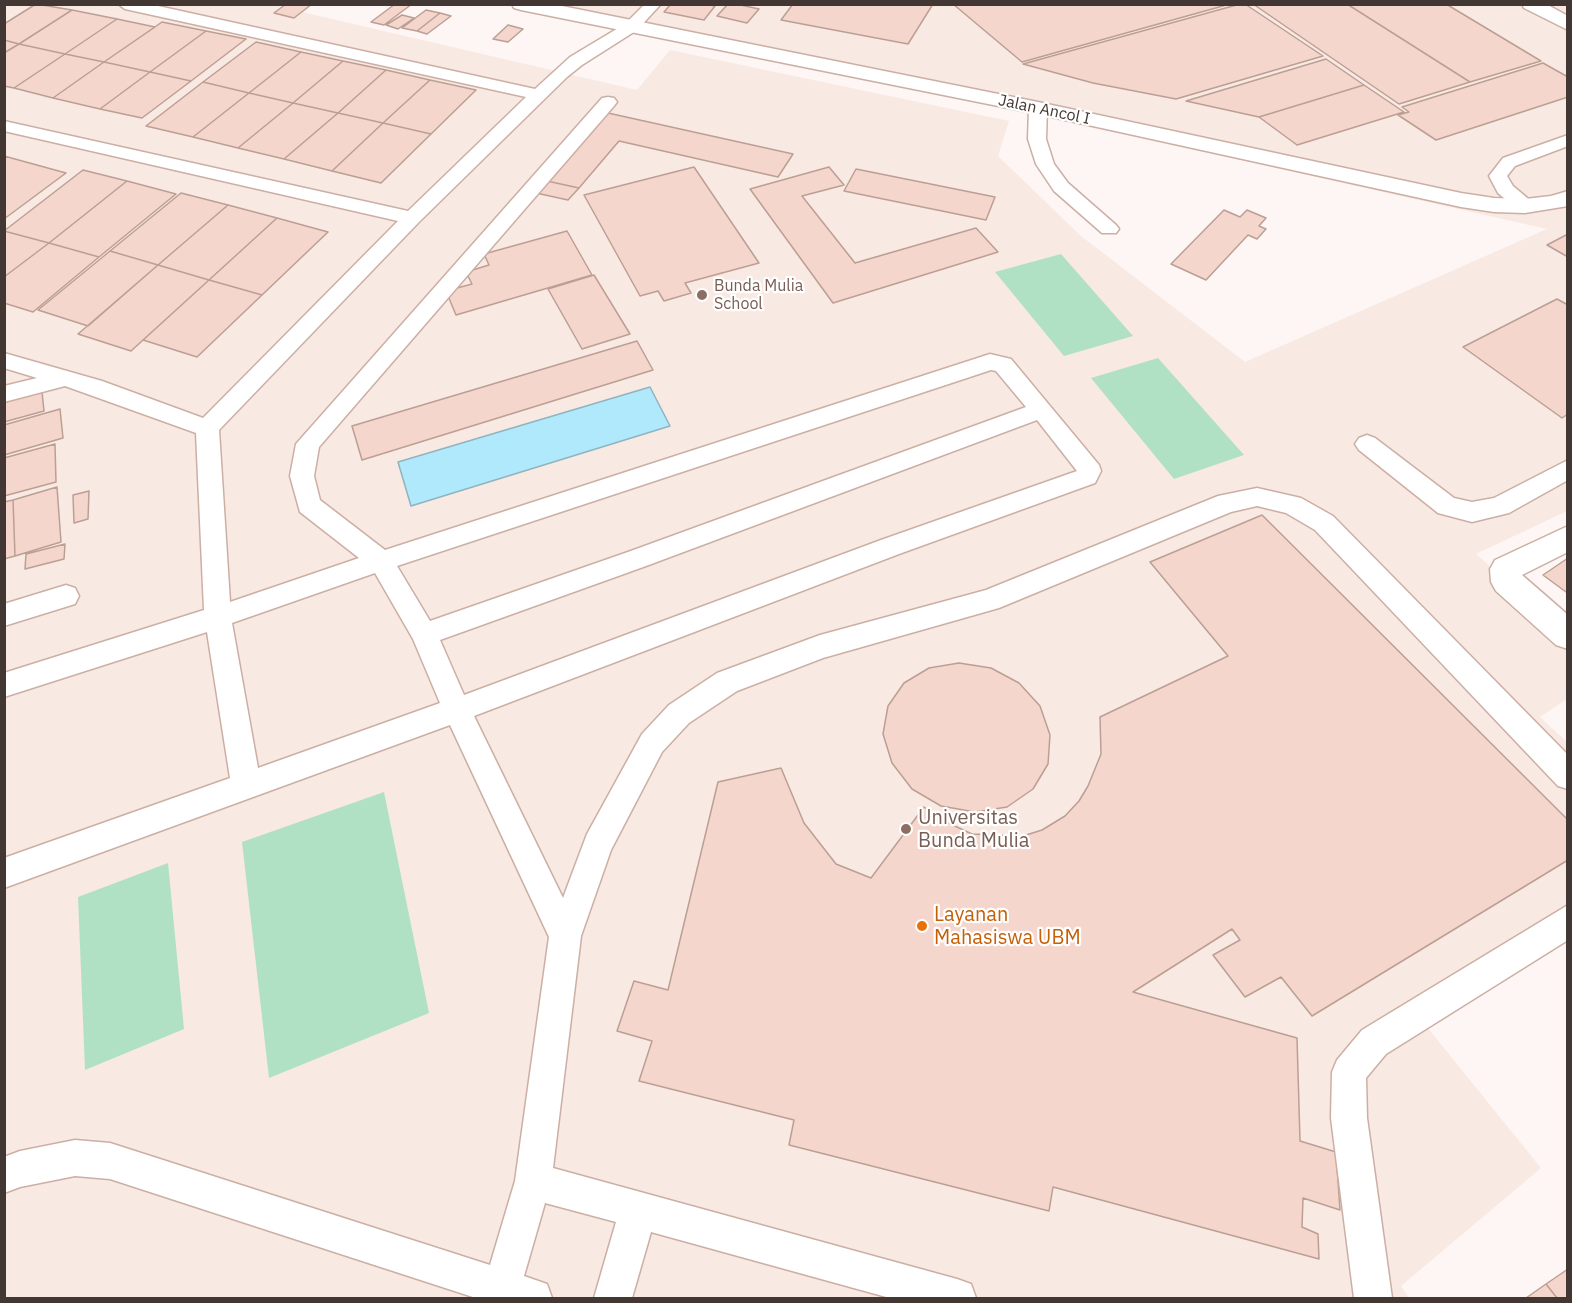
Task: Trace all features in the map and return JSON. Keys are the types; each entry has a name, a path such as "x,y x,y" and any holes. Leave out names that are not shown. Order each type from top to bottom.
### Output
{"street":[{"name":"Jalan Ancol I","path":"521,4 642,12 1038,108 1461,200 1494,205 1525,206 1555,203 1568,198"},
{"path":"1531,4 1568,24"},
{"path":"1568,538 1506,569 1507,582 1568,635"}],"lane":[{"path":"125,4 540,95"},
{"path":"246,785 218,617 207,428 412,218 540,95 576,61 642,12"},
{"path":"565,936 424,634 381,561 309,505 302,476 308,444 608,102"},
{"path":"1038,108 1037,140 1044,164 1060,187 1109,229"},
{"path":"4,126 412,218"},
{"path":"1525,206 1505,189 1498,176 1509,162 1568,140"},
{"path":"4,360 94,387 207,428"},
{"path":"4,685 218,617 381,561 990,362 1003,363 1087,465 1087,477 890,547 458,710 4,873"},
{"path":"4,394 62,379"},
{"path":"424,634 637,559 1041,410"},
{"path":"1367,444 1447,506 1472,512 1500,506 1568,469"},
{"path":"4,1175 20,1169 75,1158 110,1161 512,1295 533,1181 565,936 598,844 652,743 680,714 727,682 820,647 990,600 1227,503 1257,497 1292,505 1324,523 1568,776"},
{"path":"4,615 66,596"},
{"path":"1373,1299 1349,1119 1349,1072 1374,1042 1568,921"},
{"path":"533,1181 957,1299"},
{"path":"613,1299 638,1212"}],"shaded area":[{"path":"5,5 272,5 637,90 670,50 1009,121 998,156 1081,236 1245,362 1547,229 553,5 1567,5 1567,511 1476,554 1567,634 1567,699 1540,717 1567,742 1567,938 1427,1027 1541,1168 1401,1286 1409,1298 5,1298"}],"green space":[{"path":"1061,254 1133,336 1064,356 995,272"},
{"path":"1158,358 1244,455 1174,479 1091,378"},
{"path":"384,792 429,1013 269,1078 242,842"},
{"path":"168,863 184,1029 85,1070 78,897"}],"water":[{"path":"650,387 670,426 411,506 398,462"}],"building":[{"path":"36,4 72,10 19,44 4,40 4,24"},
{"path":"286,4 312,4 294,18 274,13"},
{"path":"395,4 412,4 384,25 371,22"},
{"path":"671,4 715,6 704,20 664,12"},
{"path":"728,4 759,9 747,23 717,16"},
{"path":"793,4 933,4 908,44 781,20"},
{"path":"953,4 1230,4 1022,62"},
{"path":"1245,4 1323,56 1176,99 1093,83 1023,64"},
{"path":"1253,4 1347,4 1470,82 1399,104"},
{"path":"1347,4 1446,4 1541,61 1470,82"},
{"path":"72,10 117,19 65,54 19,44"},
{"path":"426,10 440,13 417,31 402,28"},
{"path":"440,13 451,16 427,34 417,31"},
{"path":"402,15 414,18 398,29 386,25"},
{"path":"117,19 155,27 104,62 65,54"},
{"path":"162,22 206,31 150,72 104,62"},
{"path":"508,25 523,29 508,42 493,39"},
{"path":"206,31 246,39 191,81 150,72"},
{"path":"4,40 19,44 4,53"},
{"path":"256,42 301,52 249,93 203,82"},
{"path":"19,44 65,54 14,88 4,86 4,53"},
{"path":"301,52 343,61 293,103 249,93"},
{"path":"65,54 104,62 53,98 14,88"},
{"path":"1326,59 1364,85 1259,117 1186,101"},
{"path":"343,61 386,70 338,113 293,103"},
{"path":"104,62 150,72 100,109 53,98"},
{"path":"1543,63 1568,77 1568,97 1436,140 1398,115 1409,112 1402,107"},
{"path":"386,70 430,80 383,123 338,113"},
{"path":"150,72 191,81 142,118 100,109"},
{"path":"430,80 476,90 431,134 383,123"},
{"path":"203,82 249,93 193,137 146,126"},
{"path":"1364,85 1404,112 1297,145 1259,117"},
{"path":"249,93 293,103 238,148 193,137"},
{"path":"293,103 338,113 284,159 238,148"},
{"path":"338,113 383,123 332,171 284,159"},
{"path":"608,113 793,154 778,177 619,141 579,188 547,181"},
{"path":"383,123 431,134 381,183 332,171"},
{"path":"4,156 66,173 4,219"},
{"path":"694,167 759,263 685,283 691,293 664,301 658,291 640,296 584,195"},
{"path":"829,167 844,185 802,196 855,263 976,228 998,252 833,303 750,189"},
{"path":"856,169 995,197 986,220 844,191"},
{"path":"83,170 127,181 49,243 4,231"},
{"path":"127,181 176,194 99,257 49,243"},
{"path":"547,181 579,188 568,200 536,193"},
{"path":"181,193 228,205 158,265 110,251"},
{"path":"228,205 277,218 209,280 158,265"},
{"path":"1224,210 1240,217 1247,210 1266,218 1259,226 1266,229 1257,239 1248,235 1206,280 1171,264"},
{"path":"277,218 328,232 262,295 209,280"},
{"path":"4,231 49,243 4,277"},
{"path":"567,231 592,275 456,315 446,291 472,284 466,272 489,265 484,254"},
{"path":"1568,234 1568,257 1547,245"},
{"path":"49,243 99,257 33,312 4,303 4,277"},
{"path":"110,251 158,265 88,326 38,310"},
{"path":"158,265 209,280 131,351 78,334"},
{"path":"594,275 630,334 582,349 548,289"},
{"path":"209,280 262,295 197,357 143,340"},
{"path":"1557,299 1568,305 1568,414 1562,418 1463,347"},
{"path":"637,341 653,370 362,460 352,426"},
{"path":"42,392 44,411 4,422 4,402"},
{"path":"60,409 63,438 4,455 4,425"},
{"path":"55,444 56,482 4,496 4,458"},
{"path":"57,487 61,542 15,556 13,500"},
{"path":"89,491 88,519 74,523 73,495"},
{"path":"13,500 15,556 4,559 4,502"},
{"path":"1262,515 1568,820 1568,860 1312,1016 1281,977 1245,997 1213,955 1240,940 1232,929 1133,992 1297,1038 1300,1141 1336,1152 1340,1210 1303,1198 1302,1227 1318,1234 1319,1259 1053,1187 1049,1211 789,1145 794,1120 639,1081 652,1041 617,1031 634,981 668,990 718,782 781,768 804,823 836,864 871,878 924,807 944,821 972,834 1023,836 1042,830 1065,816 1079,801 1088,786 1101,754 1100,717 1228,656 1150,562"},
{"path":"65,544 64,559 25,569 26,554"},
{"path":"1568,558 1568,591 1566,592 1543,575"},
{"path":"959,663 991,668 1019,683 1040,706 1050,735 1048,764 1033,789 1007,807 975,812 941,806 912,789 892,763 883,734 888,706 904,683 929,668"},
{"path":"1568,1269 1568,1298 1557,1298 1546,1284"},
{"path":"1546,1284 1557,1298 1526,1298"}],"place":[{"name":"Bunda Mulia School","path":"702,295"},
{"name":"Universitas Bunda Mulia","path":"906,829"},
{"name":"Layanan Mahasiswa UBM","path":"922,926"}]}
